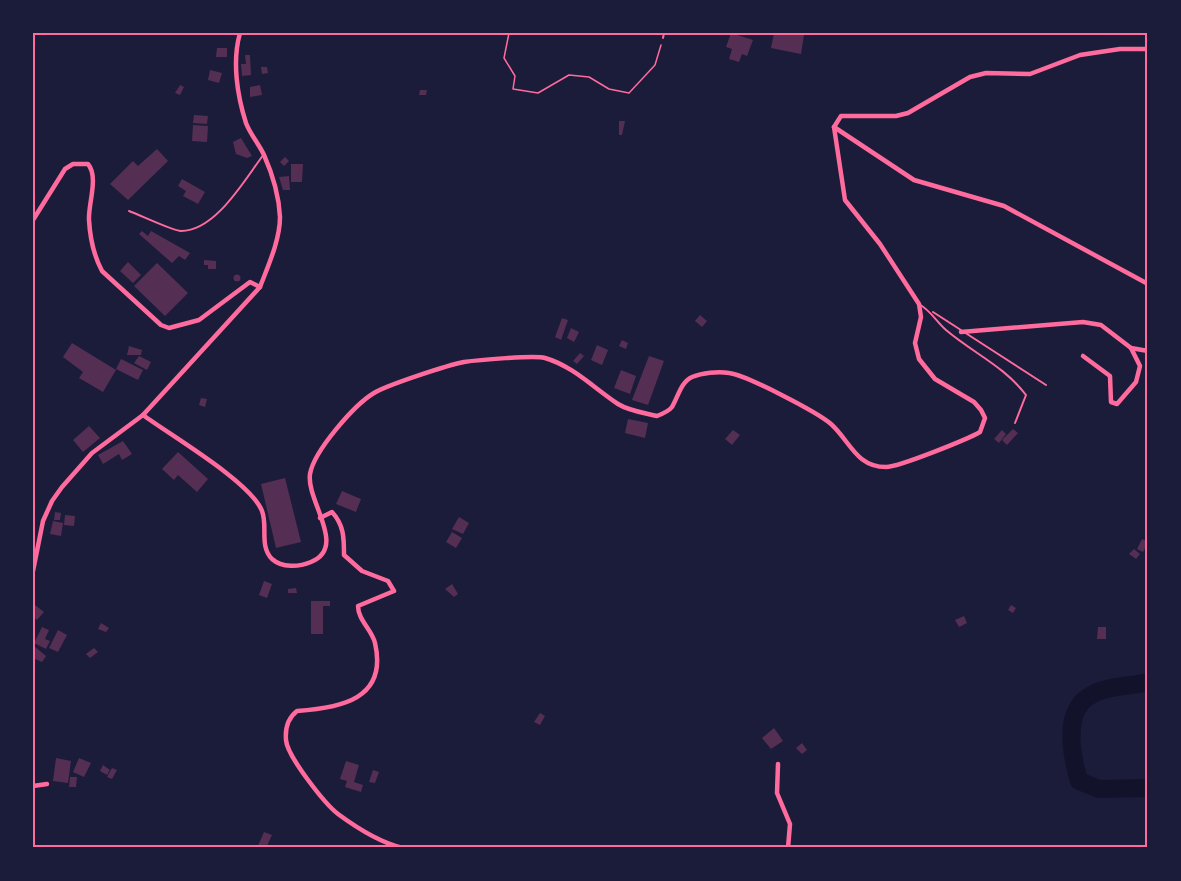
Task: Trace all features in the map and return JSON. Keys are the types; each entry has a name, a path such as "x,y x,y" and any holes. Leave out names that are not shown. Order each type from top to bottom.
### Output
{"street":[{"path":"33,571 43,521 52,501 92,453 143,415 260,287 277,236 280,216 264,154 247,125 240,97 235,50 240,33"},
{"path":"143,415 248,492 262,511 265,547 272,559 284,566 310,563 320,557 328,539 310,488 310,475 313,462 349,414 374,393 464,362 544,357 567,368 621,406 657,416 671,409 681,389 691,378 711,373 729,372 756,382 830,424 851,452 864,462 887,467 958,443 980,432 985,418 974,402 935,379 919,358 915,343 921,317 919,304 880,244 845,200 834,127 841,116 896,116 908,113 970,77 986,73 1030,74 1080,55 1120,49 1148,49"},
{"path":"834,127 914,180 1004,206 1148,284"},
{"path":"33,220 65,169 73,164 88,164 93,175 89,220 98,264 102,271 161,326 178,327 199,320 250,282 260,287"},
{"path":"961,333 1083,322 1101,326 1131,348 1148,351"},
{"path":"1083,356 1110,376 1111,402 1117,404 1136,382 1140,366 1131,348"},
{"path":"320,518 332,512 339,519 344,535 344,555 362,571 388,581 394,591 358,606 358,613 375,642 376,676 367,691 359,698 337,705 297,711 286,728 286,742 304,773 336,813 388,844 403,848"},
{"path":"778,764 777,793 790,824 788,848"},
{"path":"33,786 46,784"}],"lane":[{"path":"663,38 664,33"},
{"path":"129,211 179,232 197,228 229,202 264,154"},
{"path":"919,304 961,333 1046,385"},
{"path":"929,310 945,330 1003,370 1017,383 1026,395 1015,423"}],"path":[{"path":"509,33 504,58 514,76 513,89 538,93 570,75 589,77 609,89 629,93 655,65 663,38"}],"building":[{"path":"731,33 753,40 747,56 742,54 739,62 729,59 732,49 726,47"},
{"path":"774,33 804,35 801,54 771,48"},
{"path":"217,48 227,48 227,57 216,57"},
{"path":"245,55 250,55 251,75 242,76 241,64 246,64"},
{"path":"261,67 267,67 268,73 262,74"},
{"path":"210,70 222,73 219,83 208,80"},
{"path":"180,85 184,87 180,95 175,93"},
{"path":"260,85 262,95 250,97 250,87"},
{"path":"420,90 427,90 426,95 419,95"},
{"path":"194,115 208,116 207,124 193,123"},
{"path":"619,121 625,121 622,135 619,135"},
{"path":"193,125 208,126 207,142 192,141"},
{"path":"241,138 252,156 247,158 236,154 233,142"},
{"path":"157,149 168,161 128,200 110,184 133,161 138,166"},
{"path":"285,157 289,161 284,166 280,162"},
{"path":"291,164 303,164 302,182 291,182"},
{"path":"289,176 290,190 283,190 279,177"},
{"path":"182,179 205,192 198,204 183,196 186,191 178,186"},
{"path":"142,231 148,236 151,231 190,253 185,260 179,256 172,263 139,234"},
{"path":"204,260 216,261 216,269 208,269 208,265 204,265"},
{"path":"128,262 141,275 133,283 120,271"},
{"path":"157,263 188,293 165,316 134,286"},
{"path":"237,274 241,278 237,282 233,278"},
{"path":"700,315 707,321 702,327 695,321"},
{"path":"562,318 568,320 561,340 555,337"},
{"path":"571,328 579,332 574,342 567,338"},
{"path":"622,340 628,343 626,349 619,346"},
{"path":"72,343 116,370 103,392 79,378 83,372 63,357"},
{"path":"597,345 608,350 602,365 591,360"},
{"path":"129,346 142,350 141,355 127,355"},
{"path":"580,353 584,356 577,364 573,361"},
{"path":"139,356 151,362 147,370 134,363"},
{"path":"649,356 664,361 648,405 632,400"},
{"path":"121,359 143,370 138,380 116,369"},
{"path":"621,370 636,376 630,394 614,388"},
{"path":"201,398 207,399 205,407 199,405"},
{"path":"628,419 648,423 645,438 625,433"},
{"path":"89,426 100,438 83,452 73,440"},
{"path":"1013,429 1018,433 1007,445 1002,440"},
{"path":"733,430 740,435 732,445 725,439"},
{"path":"1002,430 1006,434 999,443 994,439"},
{"path":"123,441 132,454 122,460 119,454 103,464 98,455"},
{"path":"178,452 208,479 197,492 178,475 174,480 162,469"},
{"path":"285,478 301,542 276,548 261,484"},
{"path":"342,491 361,499 356,512 336,504"},
{"path":"55,512 61,513 60,520 54,520"},
{"path":"65,515 75,516 74,526 64,525"},
{"path":"459,517 469,523 463,534 452,529"},
{"path":"53,521 63,523 61,536 50,534"},
{"path":"452,532 462,538 456,548 446,542"},
{"path":"1142,539 1148,542 1143,552 1137,549"},
{"path":"1134,549 1140,554 1136,559 1129,554"},
{"path":"264,581 272,584 267,598 259,595"},
{"path":"452,584 458,594 454,597 445,589"},
{"path":"296,588 297,593 288,593 288,589"},
{"path":"311,601 330,601 330,606 323,606 323,634 311,634"},
{"path":"35,605 44,612 37,620 33,617"},
{"path":"1011,605 1016,608 1013,613 1008,610"},
{"path":"964,616 967,623 959,627 955,620"},
{"path":"101,623 109,628 106,632 98,629"},
{"path":"42,627 49,630 45,639 50,641 46,649 34,643"},
{"path":"1098,627 1106,627 1106,639 1097,639"},
{"path":"58,630 67,635 58,652 49,648"},
{"path":"34,646 46,656 42,662 33,658"},
{"path":"94,648 98,652 90,658 86,654"},
{"path":"540,713 545,716 540,725 534,722"},
{"path":"774,728 783,741 771,749 762,738"},
{"path":"802,743 807,750 802,754 796,748"},
{"path":"56,758 71,761 68,783 53,781"},
{"path":"79,758 91,763 84,777 73,772"},
{"path":"346,761 359,765 354,782 363,785 361,792 345,787 347,781 340,779"},
{"path":"103,765 110,770 107,775 100,771"},
{"path":"112,768 117,770 112,779 107,777"},
{"path":"373,770 379,772 375,783 369,782"},
{"path":"70,777 77,777 76,787 69,787"},
{"path":"264,832 272,835 266,848 257,848"}],"waterway":[{"path":"1148,682 1110,688 1095,693 1080,705 1072,725 1072,748 1079,781 1099,789 1148,788"}]}
